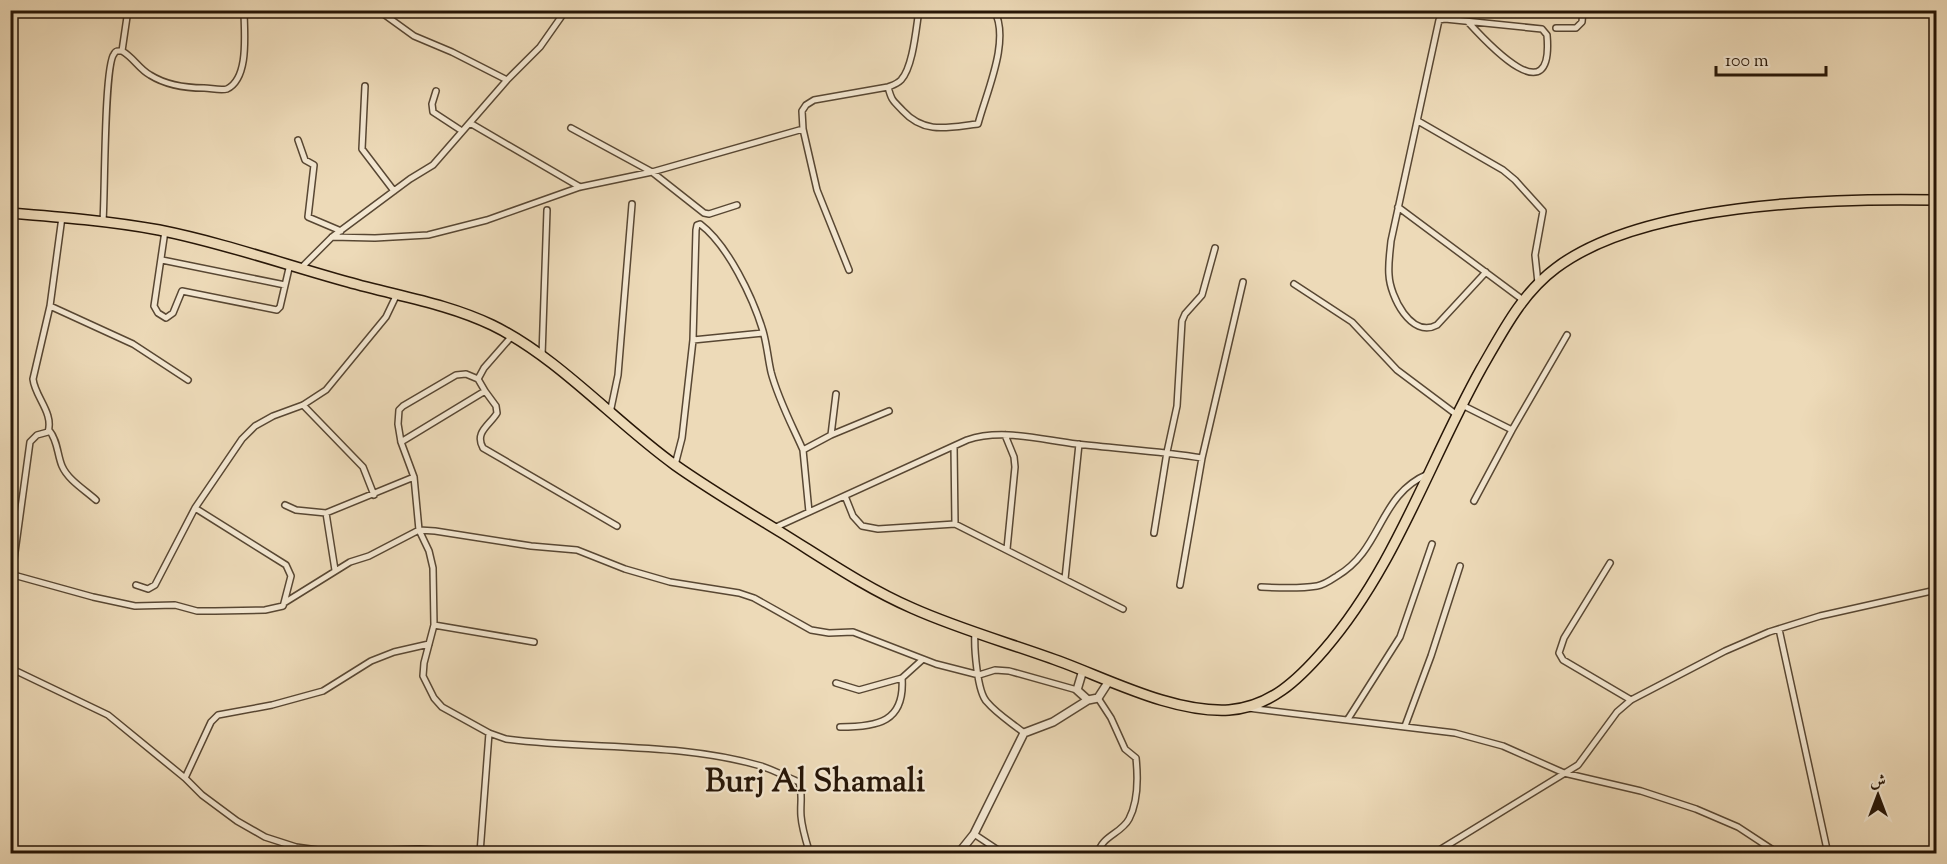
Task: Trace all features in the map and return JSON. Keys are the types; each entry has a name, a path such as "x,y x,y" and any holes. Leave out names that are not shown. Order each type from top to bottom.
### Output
{"main road":[{"path":"10,213 103,221 165,231 464,313 512,336 542,356 675,465 845,573 886,595 975,632 1157,698 1211,710 1244,708 1266,701 1287,688 1342,628 1385,564 1462,405 1500,337 1523,300 1538,283 1569,259 1633,231 1677,220 1751,208 1839,201 1936,200"}],"street":[{"path":"122,51 128,10"},
{"path":"122,51 148,74 159,80 189,88 225,90 238,76 244,57 244,10"},
{"path":"378,10 414,36 507,80"},
{"path":"301,268 332,237 394,190 433,165 507,80 540,47 566,10"},
{"path":"849,270 817,190 803,129 802,111 814,100 888,87 899,82 905,75 919,10"},
{"path":"888,87 892,101 917,123 933,127 958,128 978,124 997,64 1000,20 994,10"},
{"path":"1556,28 1576,28 1582,22 1583,10"},
{"path":"1468,22 1490,46 1518,68 1533,74 1543,68 1548,40 1545,32 1538,28 1443,19 1438,22 1391,241 1389,276 1391,289 1407,317 1418,326 1427,328 1437,325 1486,272"},
{"path":"103,221 105,125 109,72 113,55 122,51"},
{"path":"365,86 362,149 394,190"},
{"path":"436,91 432,104 433,112 462,131"},
{"path":"1418,121 1503,170 1543,212 1534,255 1538,283"},
{"path":"470,123 580,187"},
{"path":"571,128 652,172 704,213 709,214 737,205"},
{"path":"332,237 375,238 428,235 487,219 580,187 652,172 803,129"},
{"path":"297,141 305,160 314,165 308,217 342,231"},
{"path":"610,413 618,375 632,204"},
{"path":"1398,207 1523,300"},
{"path":"542,356 547,210"},
{"path":"62,217 50,306 33,380 49,419 49,430 55,439 66,473 96,500"},
{"path":"675,465 682,438 693,340 696,230 697,225 700,224 715,239 752,299 764,333 771,374 803,450 809,512"},
{"path":"165,231 154,306 162,317 166,318 173,313 182,291 277,310 280,307 290,264"},
{"path":"1154,533 1179,386 1182,321 1185,314 1203,295 1215,248"},
{"path":"162,260 285,285"},
{"path":"1180,585 1202,458 1243,282"},
{"path":"1294,284 1353,322 1397,370 1457,416"},
{"path":"136,585 148,589 155,585 195,508 230,454 255,426 318,397 333,383 386,318 397,294"},
{"path":"50,306 132,344 188,380"},
{"path":"693,340 764,333"},
{"path":"1474,501 1567,335"},
{"path":"478,379 484,368 512,336"},
{"path":"617,526 483,448 480,437 497,413 496,406 478,379 466,374 456,375 403,406 398,416 401,442 414,477 419,530 429,551 433,568 434,625 423,676 434,698 449,711 489,733 506,739 698,753 746,762 777,771 799,782 803,801 802,827 810,854"},
{"path":"401,442 485,391"},
{"path":"831,435 836,394"},
{"path":"303,405 363,467 374,495"},
{"path":"1462,405 1512,430"},
{"path":"803,450 831,435 889,411"},
{"path":"49,430 30,442 11,574 93,597 135,606 175,605 197,611 265,610 279,607 335,570 419,530 435,531 531,546 577,550 625,569 670,582 739,593 754,598 811,630 862,634 922,660 979,675 995,670 1009,671 1077,690 1088,700"},
{"path":"774,528 978,436 1005,435 1167,452 1202,458"},
{"path":"1005,435 1014,457 1015,467 1007,549"},
{"path":"1065,579 1079,444"},
{"path":"954,446 955,524"},
{"path":"1261,587 1319,586 1341,574 1364,553 1398,494 1415,479 1429,474"},
{"path":"285,505 296,510 326,513 414,477"},
{"path":"844,496 853,516 862,526 893,529 955,524 1123,609"},
{"path":"195,508 286,565 291,576 284,603"},
{"path":"326,513 335,570"},
{"path":"1348,719 1400,637 1432,544"},
{"path":"1610,563 1564,638 1559,653 1563,660 1631,700"},
{"path":"1405,726 1431,656 1460,566"},
{"path":"1433,854 1578,765 1617,712 1631,700 1725,651 1779,629 1852,608 1936,590"},
{"path":"434,625 534,642"},
{"path":"1779,629 1828,854"},
{"path":"975,632 974,653 982,696 987,703 1024,733"},
{"path":"185,778 211,722 218,716 323,692 372,661 394,652 429,644"},
{"path":"836,683 859,690 902,678 922,660"},
{"path":"10,668 108,715 185,778 202,795 237,821 265,837 296,847 332,852 419,849 473,853 557,854"},
{"path":"1077,690 1083,670"},
{"path":"840,727 874,725 885,720 899,706 902,698 902,678"},
{"path":"957,854 974,834 1024,733 1053,723 1088,700 1098,698 1109,681"},
{"path":"1098,698 1111,718 1125,749 1136,758 1138,772 1128,820 1119,830 1102,842 1098,854"},
{"path":"1244,708 1455,732 1488,740 1564,773 1641,791 1696,809 1738,827 1779,854"},
{"path":"480,853 489,733"},
{"path":"974,834 1004,854"}],"district":[{"name":"Burj Al Shamali","path":"815,783"}]}
